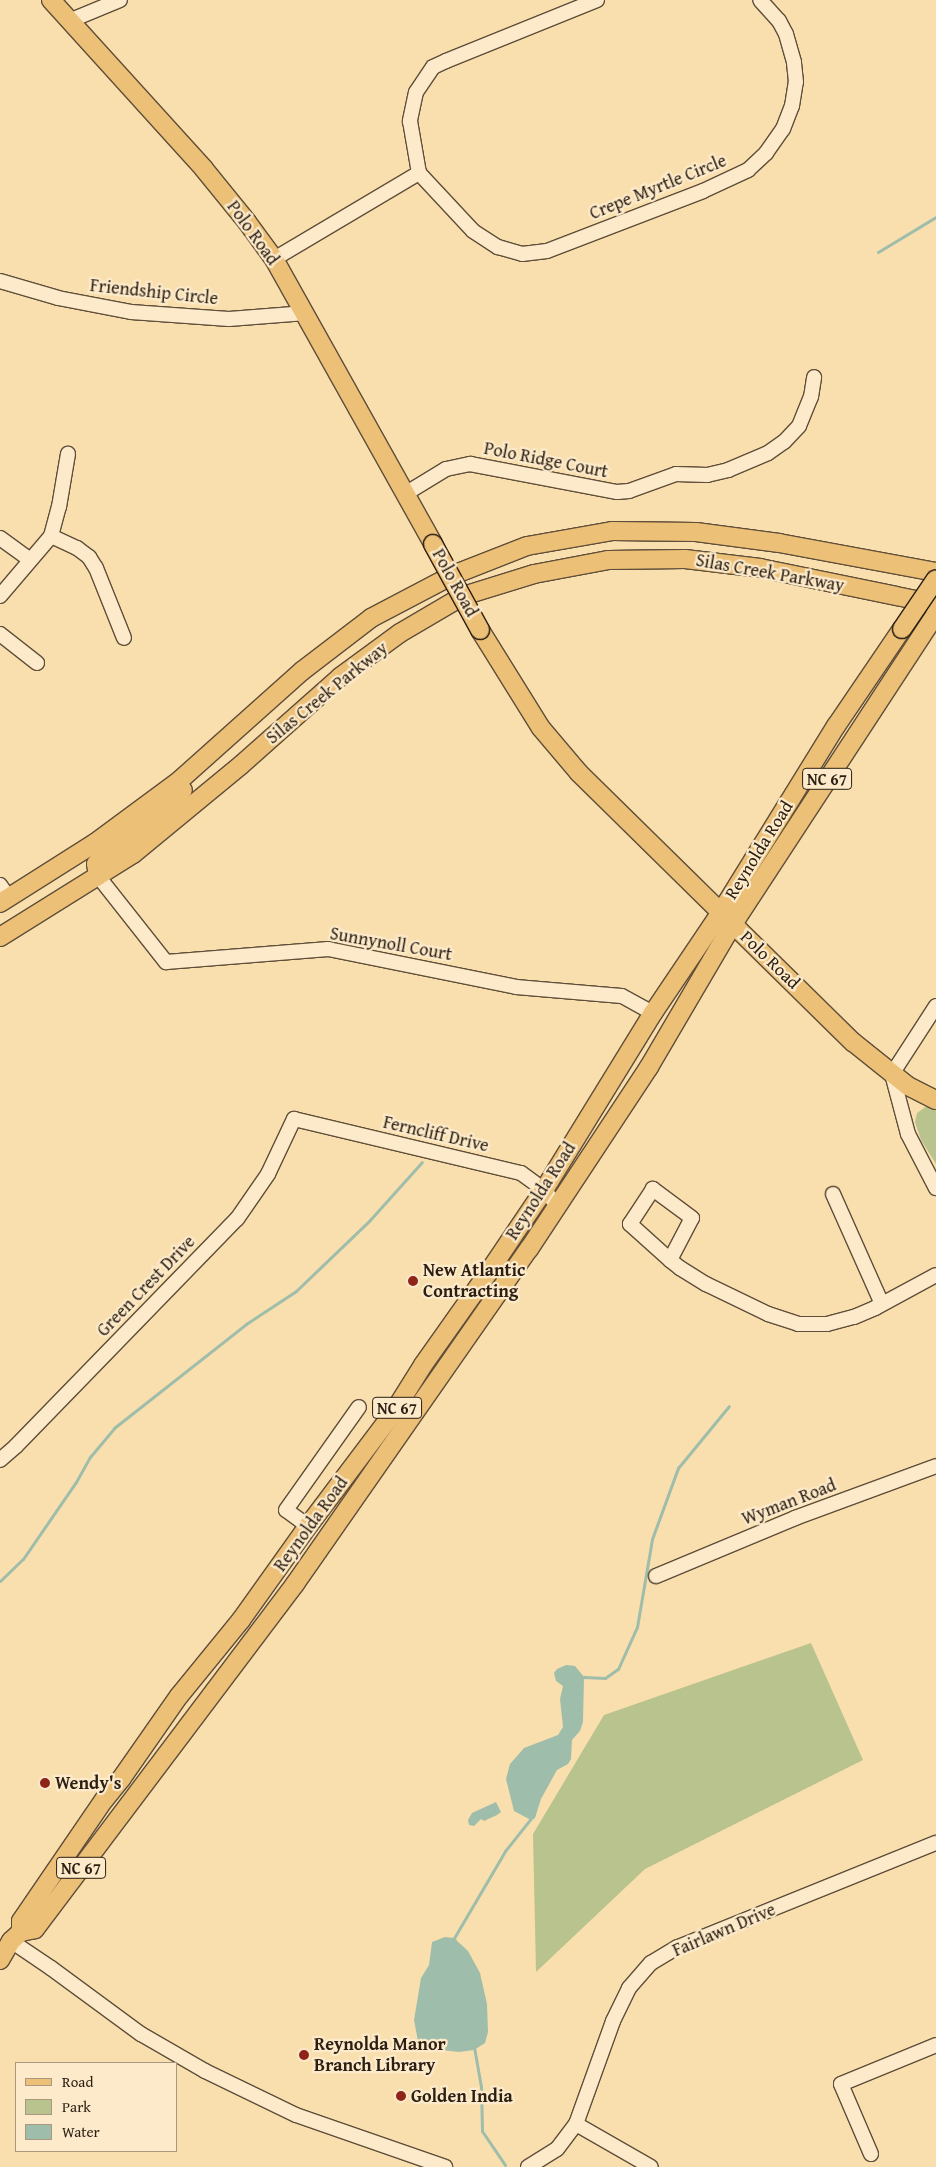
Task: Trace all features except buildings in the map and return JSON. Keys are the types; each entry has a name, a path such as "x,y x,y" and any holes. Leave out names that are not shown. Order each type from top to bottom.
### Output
{"main road":[{"name":"Polo Road","path":"51,0 210,176 274,259 306,313 480,630 541,728 573,766 853,1042 908,1086 936,1100"},
{"name":"Silas Creek Parkway","path":"3,895 95,843 180,780 302,671 371,618 453,575 527,546 612,531 696,532 779,543 936,572"},
{"name":"Silas Creek Parkway","path":"0,937 133,854 241,765 340,677 400,633 463,596 534,574 608,560 685,558 760,568 936,604"},
{"name":"Reynolda Road","path":"11,1936 35,1929 295,1584 558,1206 649,1067 727,918 836,726 936,579"},
{"name":"Reynolda Road","path":"0,1960 11,1936 104,1800 179,1696 242,1620 308,1526 393,1413 422,1365 484,1279 544,1190 653,1013 727,918 936,614"},
{"path":"98,876 96,864 99,860 146,824 195,780 217,758 228,737"}],"street":[{"path":"69,21 120,0"},
{"name":"Crepe Myrtle Circle","path":"597,0 514,32 433,68 420,83 412,106 411,136 420,173 474,231 498,247 522,254 532,254 556,248 740,176 754,164 776,142 795,96 796,82 791,48 779,21 760,0"},
{"path":"274,259 420,173"},
{"name":"Friendship Circle","path":"0,282 77,302 131,312 229,319 306,313"},
{"name":"Polo Ridge Court","path":"405,494 446,469 470,464 617,492 629,491 676,474 707,475 728,470 768,453 784,442 799,426 811,397 814,377"},
{"path":"0,596 51,536 59,506 68,454"},
{"path":"51,536 77,548 89,557 96,568 124,638"},
{"path":"0,538 30,559"},
{"path":"0,634 37,663"},
{"name":"Sunnynoll Court","path":"98,876 166,962 328,949 516,987 622,996 653,1013"},
{"path":"936,1006 892,1074 908,1134 936,1188"},
{"name":"Ferncliff Drive","path":"294,1119 521,1172 544,1190 558,1206"},
{"name":"Green Crest Drive","path":"0,1460 16,1446 237,1219 268,1174 294,1119"},
{"path":"670,1260 692,1218 653,1190 630,1224 670,1260 680,1268 729,1296 768,1314 798,1324 827,1324 854,1317 936,1275"},
{"path":"833,1194 882,1304"},
{"path":"308,1526 286,1510 359,1407"},
{"name":"Wyman Road","path":"656,1576 795,1518 936,1466"},
{"name":"Fairlawn Drive","path":"535,2165 557,2149 576,2124 613,2021 629,1988 651,1964 678,1947 936,1843"},
{"path":"11,1936 141,2034 205,2070 296,2115 445,2167"},
{"path":"871,2154 841,2084 936,2045"},
{"path":"576,2124 651,2167"}],"green space":[{"path":"927,1106 936,1110 936,1164 921,1140 915,1122 917,1113"},
{"path":"811,1643 863,1760 645,1869 536,1972 533,1834 604,1715"}],"water":[{"path":"566,1665 575,1666 584,1677 583,1722 580,1731 572,1740 571,1759 568,1764 557,1770 541,1799 535,1818 531,1820 514,1811 506,1779 510,1764 524,1748 558,1735 563,1727 560,1699 563,1686 556,1681 554,1673 557,1669"},
{"path":"496,1802 501,1812 484,1821 481,1819 474,1826 469,1825 468,1820 472,1813"},
{"path":"445,1937 454,1938 468,1951 480,1973 487,2004 488,2032 485,2043 474,2050 459,2052 425,2048 418,2041 414,2020 421,1978 429,1965 432,1942"}],"waterway":[{"path":"878,252 936,217"},
{"path":"0,1581 23,1559 76,1482 90,1457 114,1428 246,1324 296,1291 369,1221 422,1162"},
{"path":"581,1679 584,1677 605,1678 618,1669 637,1627 652,1539 678,1468 729,1406"},
{"path":"455,1942 454,1938 505,1851 532,1817"},
{"path":"474,2047 481,2086 482,2131 505,2165"}],"place":[{"name":"New Atlantic Contracting","path":"413,1281"},
{"name":"Wendy's","path":"45,1783"},
{"name":"Reynolda Manor Branch Library","path":"304,2055"},
{"name":"Golden India","path":"401,2096"}]}
